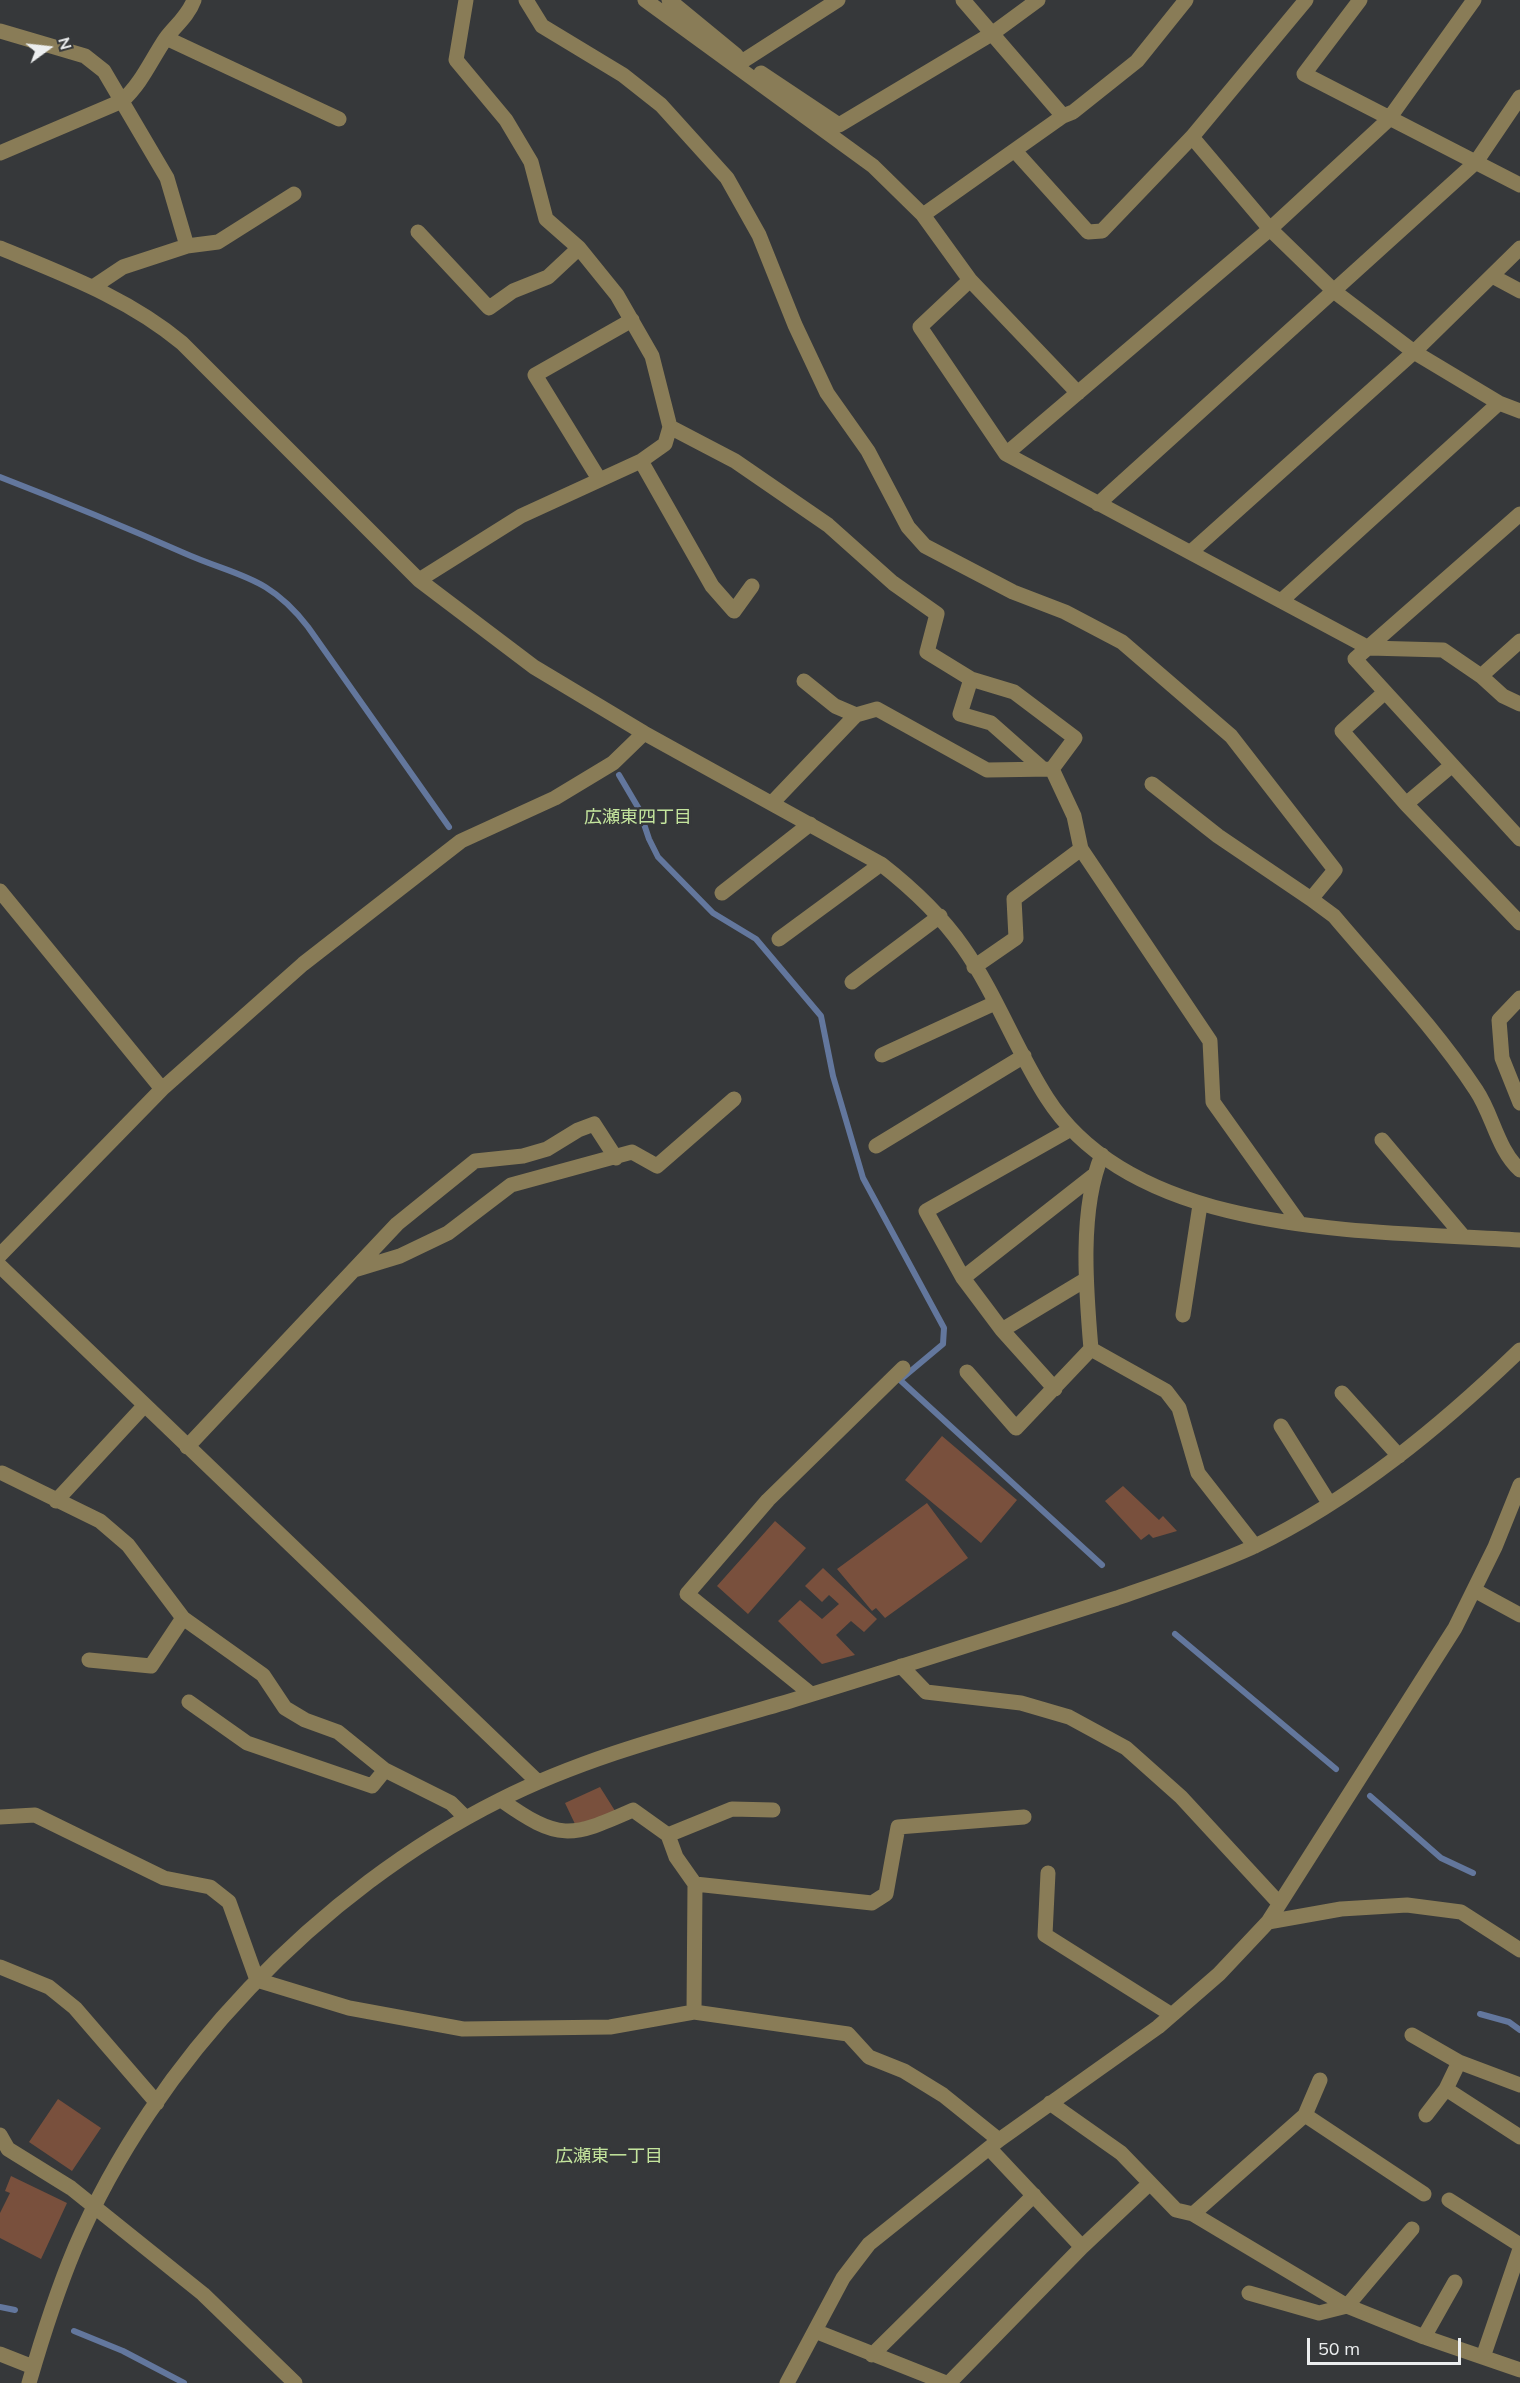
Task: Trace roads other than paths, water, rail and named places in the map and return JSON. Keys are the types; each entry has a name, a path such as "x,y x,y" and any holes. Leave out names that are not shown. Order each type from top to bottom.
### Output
{"street":[{"path":"0,153 122,101 136,88 166,38 190,10 194,0"},
{"path":"419,580 521,516 642,461 666,444 670,427 652,356 632,320 617,295 579,249 546,219 531,162 506,120 456,60 466,0"},
{"path":"526,0 542,26 623,75 661,105 728,178 759,235 795,325 827,393 868,451 908,527 925,546 1013,592 1065,612 1122,642 1231,736 1335,870 1311,899"},
{"path":"645,0 873,165 923,215 970,280 1078,393"},
{"path":"669,0 743,61 839,125 993,33 1038,0"},
{"path":"743,61 838,0"},
{"path":"963,0 1063,116"},
{"path":"923,215 1063,116 1073,112 1137,61 1186,0"},
{"path":"1015,151 1088,232 1102,231 1192,137 1306,0"},
{"path":"1360,0 1304,74 1388,120 1520,185"},
{"path":"1006,454 1270,229 1388,120 1474,0"},
{"path":"0,31 85,56 104,71 167,178 187,246"},
{"path":"166,38 339,119"},
{"path":"1098,504 1335,292 1476,162 1520,98"},
{"path":"1192,137 1270,229 1335,292 1414,352 1499,403 1520,411"},
{"path":"93,287 123,267 187,246 218,242 294,194"},
{"path":"417,232 489,308 513,291 548,277 579,249"},
{"path":"0,248 93,287 154,320 182,343 419,580 534,667 644,733 881,864 913,889 940,916 975,967 1047,1098 1071,1129 1102,1155 1151,1184 1200,1205 1245,1216 1300,1224 1520,1240"},
{"path":"1192,551 1414,352 1494,277 1520,248"},
{"path":"1494,277 1520,291"},
{"path":"970,280 920,327 1006,454 1192,551 1369,648 1443,651 1481,676 1503,696 1520,704"},
{"path":"599,479 535,375 632,320"},
{"path":"1281,601 1499,403"},
{"path":"670,427 745,467 828,525 893,583 937,614 927,652 971,679 1014,692 1075,738 1048,769 1018,772 987,770 877,709 856,715 772,803"},
{"path":"642,461 712,586 734,611 752,586"},
{"path":"1520,514 1355,659 1450,766 1520,839"},
{"path":"1481,676 1520,641"},
{"path":"971,679 960,714 991,723 1048,769 1074,816 1081,849 1210,1041 1213,1102 1300,1224"},
{"path":"804,681 835,706 856,715"},
{"path":"1384,693 1342,731 1406,804 1520,923"},
{"path":"0,1255 162,1089 303,964 461,841 555,798 614,763 644,733"},
{"path":"1406,804 1450,766"},
{"path":"1152,784 1218,836 1334,916 1449,1052 1478,1093 1503,1148 1520,1170"},
{"path":"722,893 810,824"},
{"path":"975,967 1017,938 1014,899 1081,849"},
{"path":"779,939 881,864"},
{"path":"0,891 162,1089"},
{"path":"852,982 940,916"},
{"path":"1520,998 1499,1020 1502,1059 1520,1103"},
{"path":"882,1055 994,1003"},
{"path":"876,1146 1024,1056"},
{"path":"354,1270 400,1256 448,1233 511,1185 632,1152 657,1166 734,1099"},
{"path":"187,1447 397,1224 475,1161 523,1156 547,1149 578,1130 594,1124 616,1158"},
{"path":"1055,1389 1002,1330 963,1278 926,1211 1071,1129"},
{"path":"1382,1140 1463,1236"},
{"path":"967,1372 1016,1428 1091,1349 1085,1280 1093,1176 1102,1155"},
{"path":"963,1278 1093,1176"},
{"path":"1183,1315 1200,1205"},
{"path":"1,1270 538,1782"},
{"path":"1002,1330 1085,1280"},
{"path":"1091,1349 1166,1391 1179,1408 1198,1473 1255,1546"},
{"path":"29,2383 62,2281 94,2208 157,2103 198,2046 257,1980 368,1882 414,1849 501,1800 538,1782 603,1757 901,1666 1200,1570 1255,1546 1329,1503 1399,1456 1476,1393 1520,1350"},
{"path":"811,1694 687,1594 768,1500 903,1368"},
{"path":"1342,1393 1399,1456"},
{"path":"56,1501 144,1406"},
{"path":"1281,1426 1329,1503"},
{"path":"1,1472 100,1521 128,1545 183,1618 263,1675 285,1708 305,1720 338,1732 385,1770 451,1803 466,1818"},
{"path":"787,2383 843,2278 869,2244 994,2144 1172,2015 1219,1974 1268,1922 1278,1902 1455,1628 1520,1485"},
{"path":"1473,1590 1520,1615"},
{"path":"89,1660 151,1666 183,1618"},
{"path":"901,1666 926,1692 1021,1703 1068,1717 1126,1748 1181,1797 1278,1902"},
{"path":"189,1702 247,1743 372,1786 385,1770"},
{"path":"501,1800 525,1817 563,1832 580,1832 633,1810 668,1835 676,1857 695,1884 694,2012"},
{"path":"668,1835 732,1809 773,1810"},
{"path":"0,1817 35,1815 164,1878 210,1887 229,1902 257,1980"},
{"path":"695,1884 872,1903 886,1894 898,1827 1024,1817"},
{"path":"1048,1873 1045,1935 1172,2015"},
{"path":"1268,1922 1341,1909 1407,1905 1461,1912 1520,1950"},
{"path":"0,1967 49,1987 75,2008 157,2103"},
{"path":"257,1980 349,2008 463,2029 610,2027 694,2012 848,2034 868,2057 904,2071 943,2095 994,2144 1034,2195 1082,2247"},
{"path":"1412,2035 1459,2062 1520,2085"},
{"path":"1426,2115 1446,2089 1459,2062"},
{"path":"1193,2214 1305,2115 1320,2080"},
{"path":"1446,2089 1520,2137"},
{"path":"1050,2103 1121,2153 1176,2210 1193,2214 1347,2306 1424,2337 1520,2370"},
{"path":"1305,2115 1424,2194"},
{"path":"0,2135 4,2150 70,2188 203,2294 295,2383"},
{"path":"815,2331 947,2383 1082,2247 1150,2183"},
{"path":"872,2355 1034,2195"},
{"path":"1449,2200 1520,2247 1483,2357"},
{"path":"1249,2293 1319,2313 1347,2306 1413,2229"},
{"path":"1424,2337 1455,2282"},
{"path":"0,2354 33,2367"}],"waterway":[{"path":"0,477 236,573 265,587 279,597 308,627 449,827"},
{"path":"619,775 639,809 658,857 713,913 756,939 821,1016 833,1076 863,1178 944,1328 943,1344 900,1380 1102,1565"},
{"path":"1175,1634 1336,1769"},
{"path":"1370,1796 1441,1858 1473,1873"},
{"path":"1480,2014 1509,2022 1520,2030"},
{"path":"0,2307 15,2310"},
{"path":"74,2331 123,2351 184,2383"}],"district":[{"name":"広瀬東四丁目","path":"638,818"},
{"name":"広瀬東一丁目","path":"609,2157"}]}
